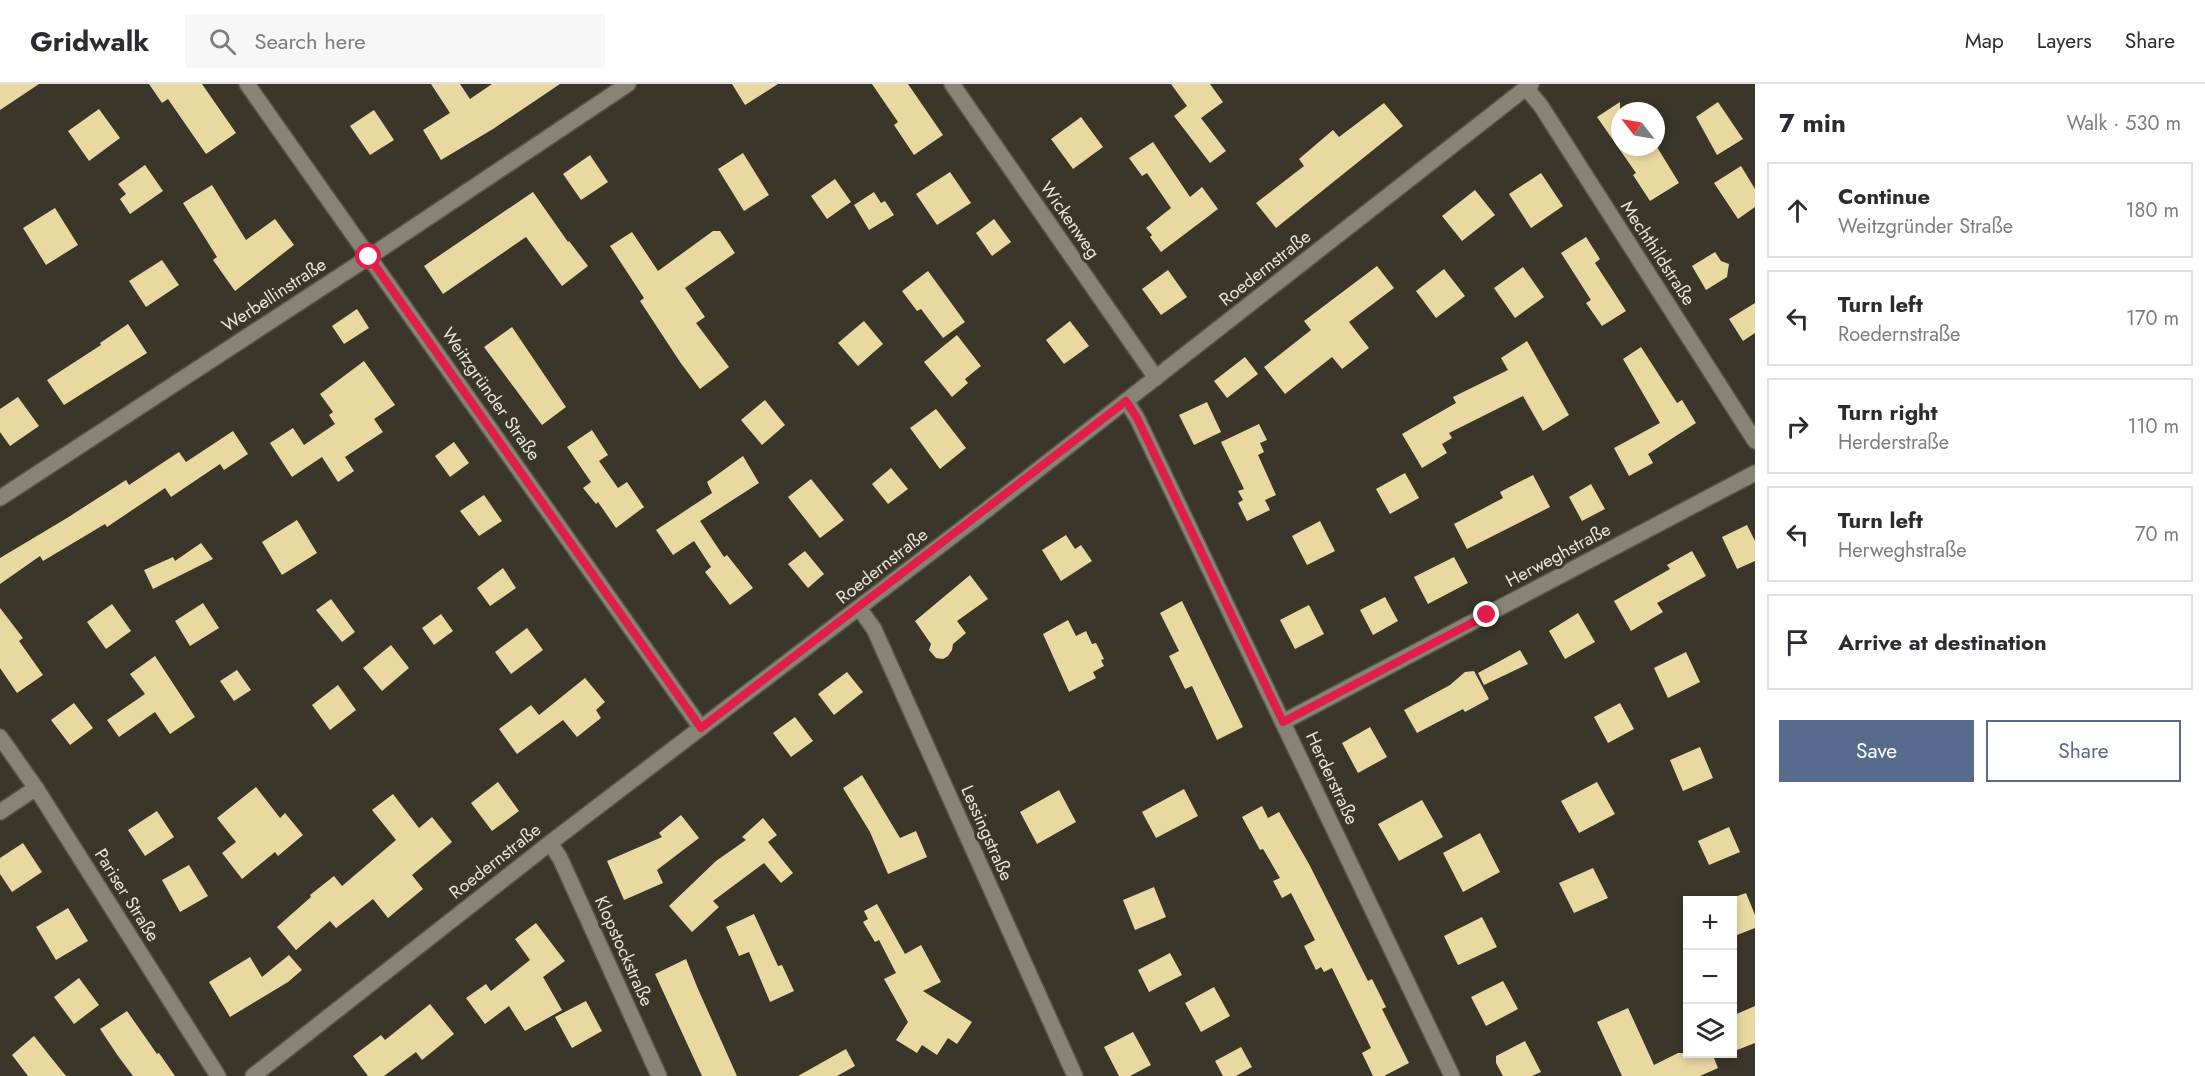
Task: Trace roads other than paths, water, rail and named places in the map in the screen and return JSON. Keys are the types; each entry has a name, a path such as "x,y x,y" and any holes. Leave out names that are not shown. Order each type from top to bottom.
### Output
{"street":[{"name":"Weitzgründer Straße","path":"247,84 701,728"},
{"name":"Werbellinstraße","path":"0,498 369,257 628,84"},
{"name":"Wickenweg","path":"951,84 1156,378"},
{"name":"Roedernstraße","path":"253,1076 550,843 1156,378 1529,86"},
{"name":"Mechthildstraße","path":"1529,86 1755,441"},
{"name":"Herderstraße","path":"1126,401 1137,418 1452,1076"},
{"name":"Herweghstraße","path":"1283,722 1755,473"},
{"name":"Lessingstraße","path":"859,608 874,629 1075,1076"},
{"name":"Pariser Straße","path":"0,737 36,788 218,1076"},
{"path":"0,812 36,788"},
{"name":"Klopstockstraße","path":"550,843 561,858 659,1076"}]}
